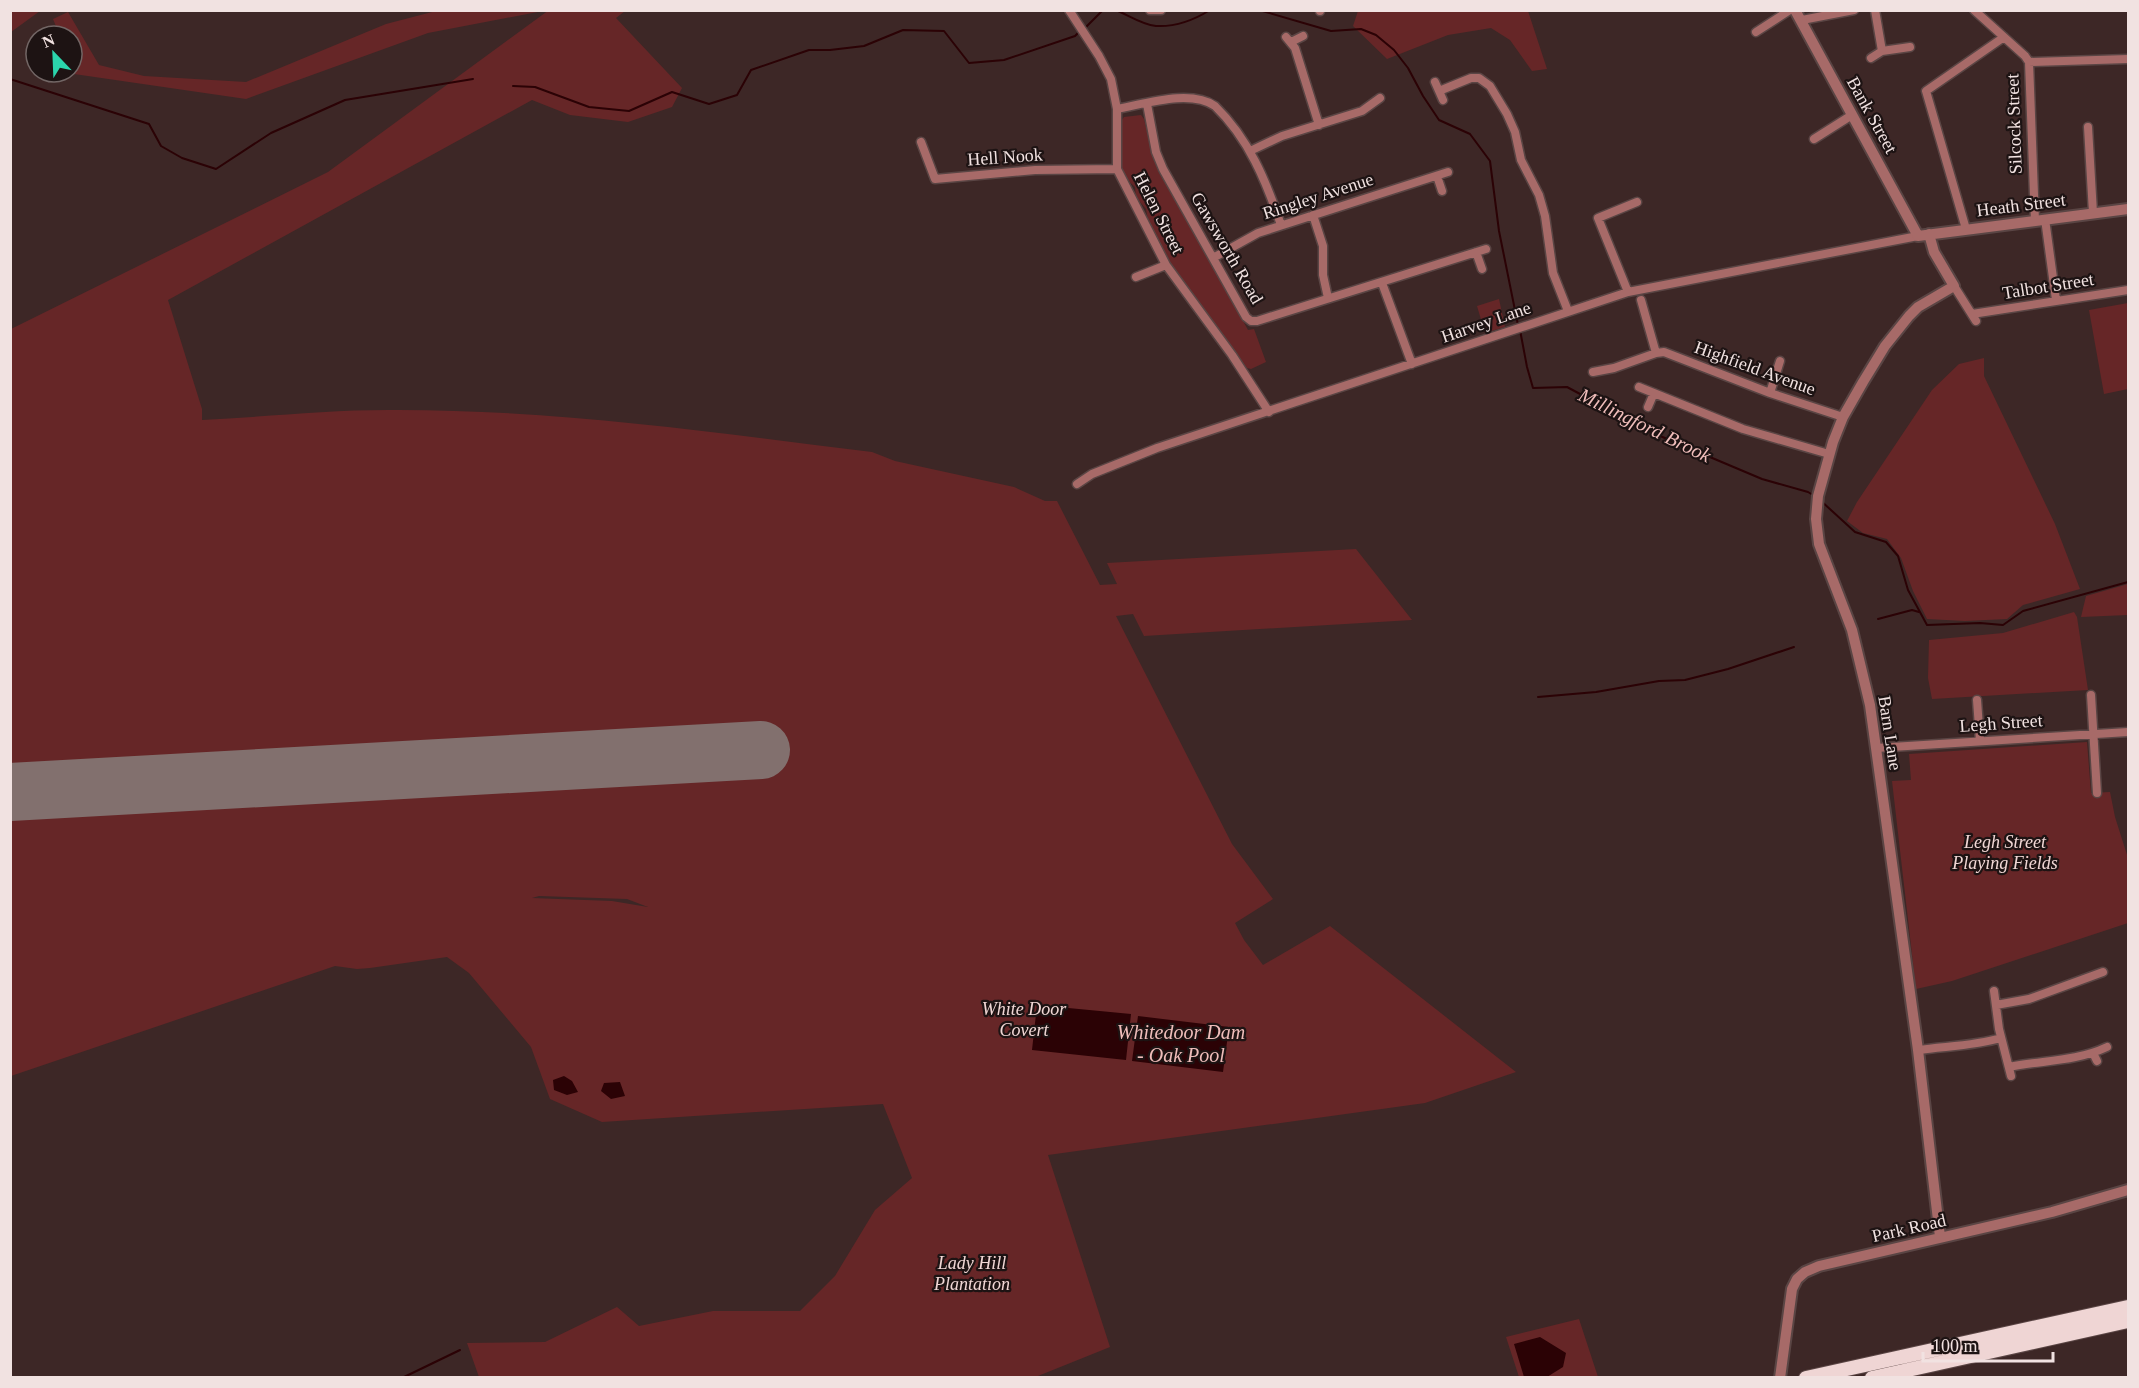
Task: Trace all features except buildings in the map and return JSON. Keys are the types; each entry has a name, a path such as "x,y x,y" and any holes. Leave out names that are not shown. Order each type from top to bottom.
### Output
{"highway":[{"path":"1806,1377 2128,1307"},
{"path":"1872,1377 2128,1321"}],"street":[{"name":"Helen Street","path":"1069,10 1111,79 1117,109 1117,169 1166,266 1232,355 1269,412"},
{"path":"1150,10 1161,10"},
{"path":"1756,32 1790,10"},
{"path":"1799,15 1854,10"},
{"path":"1875,10 1882,51"},
{"path":"1974,10 2029,62 2128,59"},
{"name":"Bank Street","path":"1799,15 1852,115 1954,286"},
{"path":"1303,36 1288,39 1295,48 1297,64 1319,125"},
{"path":"1966,229 1926,91 2004,37"},
{"path":"1871,58 1882,51 1910,47"},
{"name":"Silcock Street","path":"2029,62 2040,220 2056,300"},
{"path":"1297,64 1311,68"},
{"path":"1443,100 1437,86 1479,78 1490,86 1507,114 1515,132 1521,160 1543,204 1550,262 1568,311"},
{"path":"1117,109 1188,98 1207,100 1221,112 1250,151 1266,183 1281,225"},
{"path":"1250,151 1282,136 1362,111 1380,98"},
{"name":"Gawsworth Road","path":"1146,104 1156,152 1163,169 1246,317 1251,321 1382,283 1486,249"},
{"path":"1814,139 1852,115"},
{"path":"2088,127 2093,213"},
{"name":"Hell Nook","path":"921,142 935,178 1035,170 1117,169"},
{"name":"Ringley Avenue","path":"1213,258 1258,233 1448,172"},
{"path":"1437,176 1442,191"},
{"path":"1628,292 1598,218 1636,202"},
{"name":"Heath Street","path":"1924,235 2128,210"},
{"path":"1312,215 1323,246 1324,281 1328,298"},
{"name":"Harvey Lane","path":"1077,484 1092,474 1157,448 1628,292 1924,235"},
{"path":"1476,252 1482,269"},
{"path":"1136,277 1166,266"},
{"path":"1382,283 1412,364"},
{"name":"Talbot Street","path":"1954,286 1974,318 2056,300 2128,290"},
{"name":"Barn Lane","path":"1940,1237 1918,1050 1876,748 1860,658 1820,544 1817,501 1829,454 1843,417 1867,375 1900,326 1918,307 1954,286"},
{"path":"1593,372 1614,368 1656,353 1641,300"},
{"name":"Highfield Avenue","path":"1656,353 1664,352 1770,393 1843,417"},
{"path":"1770,393 1780,361"},
{"path":"1639,387 1743,429 1829,454"},
{"path":"1648,407 1654,393"},
{"path":"2091,695 2097,793"},
{"path":"1977,700 1980,741"},
{"name":"Legh Street","path":"1876,748 2128,732"},
{"path":"1996,1005 2029,999 2089,972 2103,972"},
{"path":"1994,991 2001,1038 2010,1071 2095,1057 2107,1047"},
{"path":"1918,1050 1965,1046 2001,1038"},
{"name":"Park Road","path":"1780,1377 1792,1289 1797,1279 1805,1272 1819,1266 2052,1212 2128,1190"}],"green space":[{"path":"11,10 40,10 40,11 11,32"},
{"path":"548,10 428,33 246,99 84,75 84,39 99,65 144,76 246,82 386,24 436,11"},
{"path":"549,10 625,11 616,18 682,88 672,107 628,122 570,115 532,100 168,300 202,409 202,420 365,410 509,413 630,423 872,452 895,461 1014,487 1045,501 1057,501 1100,585 1117,584 1107,563 1356,549 1412,620 1144,636 1133,614 1116,616 1232,844 1273,899 1235,923 1244,940 1263,965 1330,926 1516,1072 1425,1103 1048,1155 1110,1347 1033,1378 479,1377 467,1343 545,1342 617,1307 639,1326 713,1311 800,1311 835,1276 875,1210 912,1178 883,1104 602,1122 550,1099 531,1047 469,973 447,957 370,968 335,966 11,1076 11,329 328,172","holes":["539,896 627,899 648,907 612,901 532,898"]},
{"path":"1358,11 1528,11 1547,69 1532,71 1510,40 1491,28 1448,35 1387,59 1353,26"},
{"path":"68,12 75,24 55,24 53,19"},
{"path":"1141,115 1159,173 1248,330 1254,329 1266,362 1251,369 1247,368 1167,264 1149,226 1146,209 1136,197 1135,187 1123,172 1121,164 1119,147 1122,120 1124,117"},
{"path":"1499,299 1505,327 1485,333 1477,306"},
{"path":"2128,303 2128,389 2104,394 2089,310"},
{"path":"1984,358 1984,376 2055,524 2080,589 2023,605 2007,619 1965,621 1927,619 1913,591 1901,558 1887,539 1863,533 1847,521 1857,502 1932,390 1959,364"},
{"path":"2128,584 2128,615 2081,617 2086,596"},
{"path":"2074,612 2077,617 2088,690 1932,699 1928,678 1929,640 2003,633"},
{"name":"Legh Street Playing Fields","path":"2087,742 2091,793 2110,792 2128,858 2128,923 1952,981 1916,989 1892,781 1911,780 1909,754"},
{"path":"1579,1319 1598,1377 1519,1377 1506,1337"}],"water":[{"path":"1037,1005 1131,1014 1126,1060 1032,1050"},
{"name":"Whitedoor Dam - Oak Pool","path":"1138,1016 1229,1027 1223,1072 1132,1061"},
{"path":"564,1076 572,1081 578,1092 567,1095 554,1090 553,1080"},
{"path":"620,1082 625,1096 611,1099 601,1091 604,1083"},
{"path":"1540,1337 1566,1353 1563,1367 1547,1377 1524,1377 1514,1344"}],"waterway":[{"name":"Millingford Brook","path":"1084,29 1103,10"},
{"name":"Millingford Brook","path":"1116,10 1146,24 1156,26 1184,22 1210,10"},
{"name":"Millingford Brook","path":"1259,10 1331,31 1361,29 1376,35 1394,50 1408,68 1439,120 1470,134 1490,161 1499,231 1518,325"},
{"name":"Millingford Brook","path":"513,86 535,87 589,107 629,111 672,92 709,104 737,95 751,70 809,50 864,46 903,30 944,31 969,63 1004,60 1075,36 1079,32"},
{"path":"10,79 149,124 161,146 182,158 216,169 271,133 345,100 473,79"},
{"name":"Millingford Brook","path":"1520,330 1533,388 1567,387 1653,433 1762,479 1813,495"},
{"name":"Millingford Brook","path":"1820,500 1855,532 1886,542 1898,556 1908,590 1927,625 1980,623 2003,625 2023,611 2128,582"},
{"path":"1878,619 1912,610 1919,612"},
{"path":"1538,697 1596,692 1659,681 1685,680 1728,669 1794,647"},
{"path":"402,1378 460,1350"}],"runway":[{"path":"10,792 761,750"}],"park label":[{"name":"White Door Covert","path":"1024,1019"},
{"name":"Lady Hill Plantation","path":"972,1273"}]}
